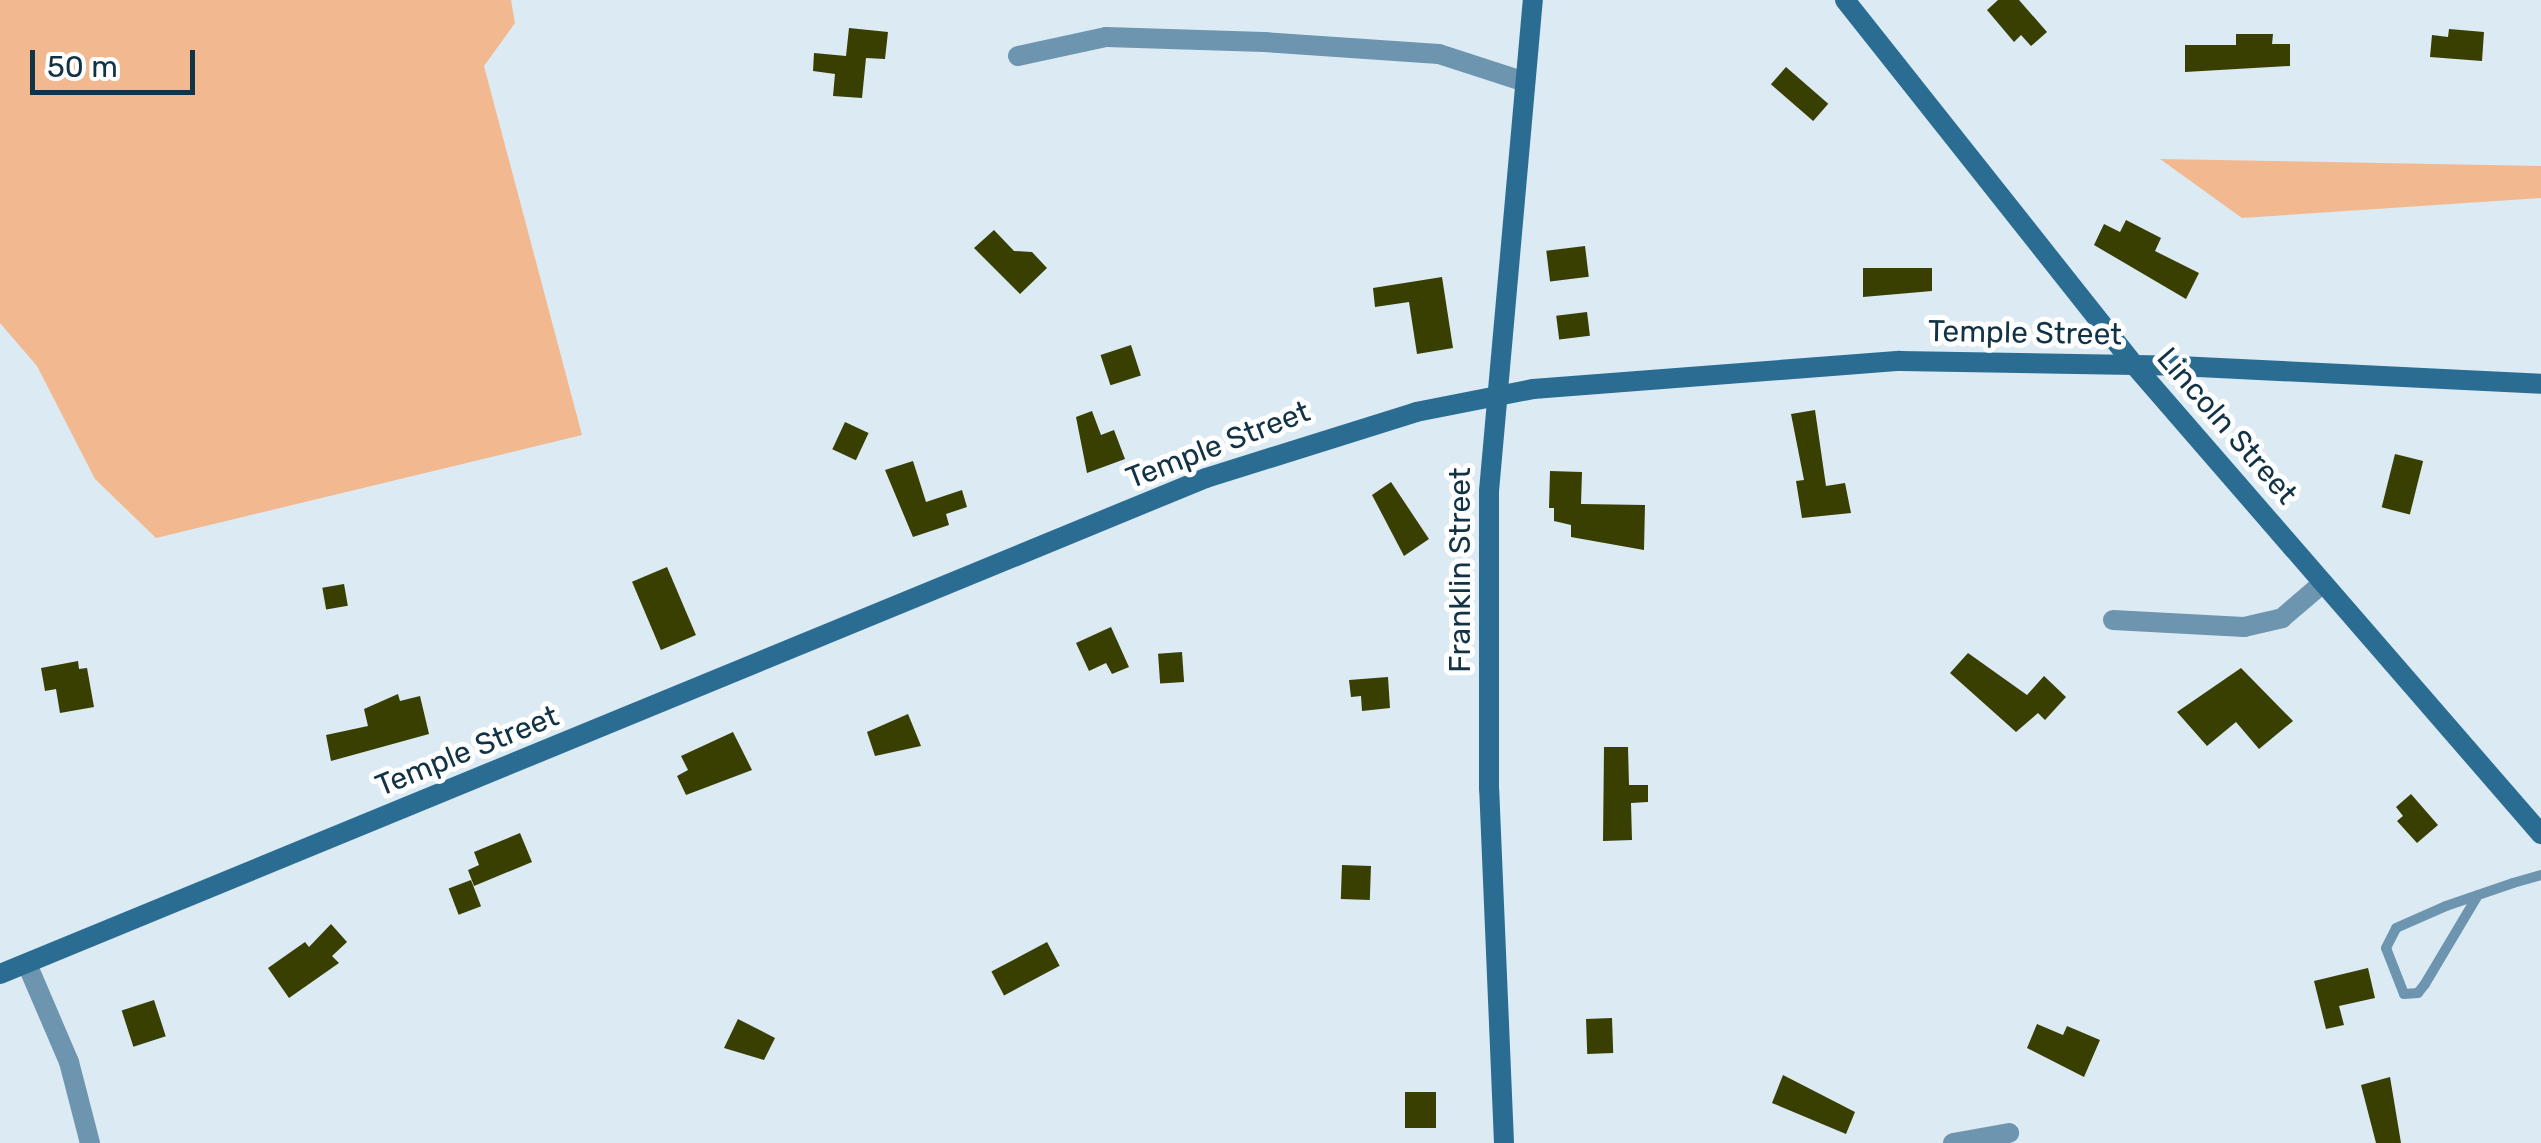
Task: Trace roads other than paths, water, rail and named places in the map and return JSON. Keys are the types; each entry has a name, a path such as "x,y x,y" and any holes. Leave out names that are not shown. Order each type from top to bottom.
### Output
{"main road":[{"name":"Franklin Street","path":"1504,1143 1490,789 1494,395 1534,0"},
{"name":"Lincoln Street","path":"1844,0 2135,366 2541,834"},
{"name":"Temple Street","path":"0,974 1206,478 1337,432 1494,395 1866,362 2135,366 2541,384"}],"street":[{"path":"1018,56 1106,37 1264,42 1438,54 1525,82"},
{"path":"2113,620 2244,627 2282,618 2323,583"},
{"path":"27,964 69,1062 90,1143"},
{"path":"1953,1143 2009,1132"}],"lane":[{"path":"2478,895 2425,984 2418,993 2404,994 2386,948 2396,928 2478,895 2541,875"}]}
